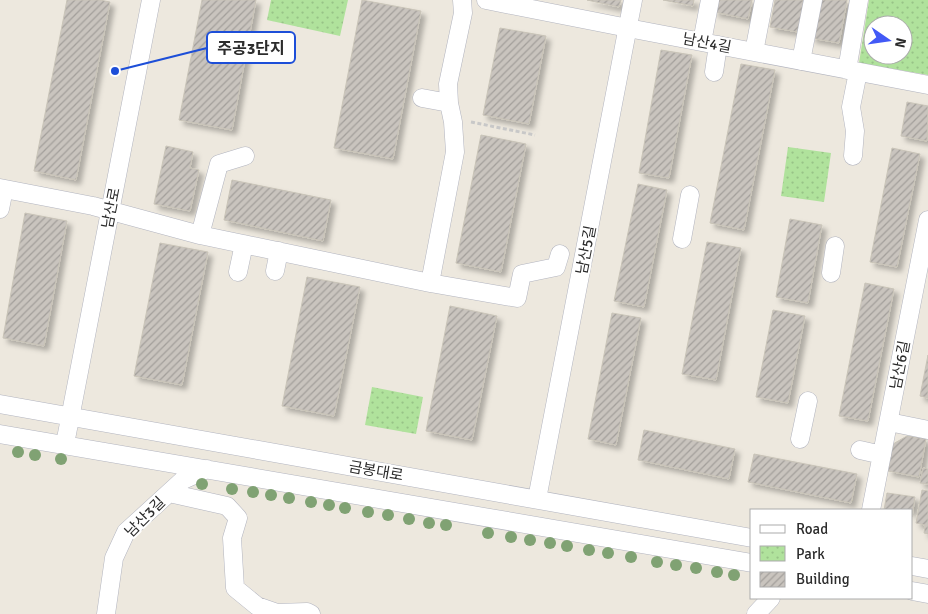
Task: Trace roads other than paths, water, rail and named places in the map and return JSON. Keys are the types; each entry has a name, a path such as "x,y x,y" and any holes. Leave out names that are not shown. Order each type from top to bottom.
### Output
{"street":[{"name":"남산로","path":"66,444 151,0"},
{"path":"430,283 455,152 454,122 449,103 448,84 463,13 462,0"},
{"name":"남산4길","path":"486,0 928,85"},
{"name":"남산5길","path":"537,499 633,0"},
{"path":"710,0 710,44 714,72"},
{"path":"754,52 764,0"},
{"path":"801,61 813,0"},
{"path":"853,156 855,131 852,107 852,71 859,0"},
{"path":"422,98 449,103"},
{"path":"200,235 219,164 245,156"},
{"path":"0,210 2,188 93,206 200,235 430,283 517,298 522,274 556,267 560,254"},
{"path":"682,239 690,195"},
{"name":"남산6길","path":"871,509 928,220"},
{"path":"238,272 244,244"},
{"path":"831,273 835,246"},
{"path":"275,271 279,251"},
{"path":"800,439 808,401"},
{"name":"금봉대로","path":"0,404 750,538"},
{"path":"889,422 928,430"},
{"name":"금봉대로","path":"0,434 750,563"},
{"path":"860,450 882,455"},
{"name":"남산3길","path":"106,614 114,558 126,532 183,480 207,468"},
{"path":"169,493 227,506 238,518 232,538 235,588 257,606 276,613 307,612 311,614"},
{"path":"913,566 928,569"},
{"path":"913,591 928,594"},
{"path":"756,614 770,599"}],"place":[{"name":"주공3단지","path":"115,71"}]}
